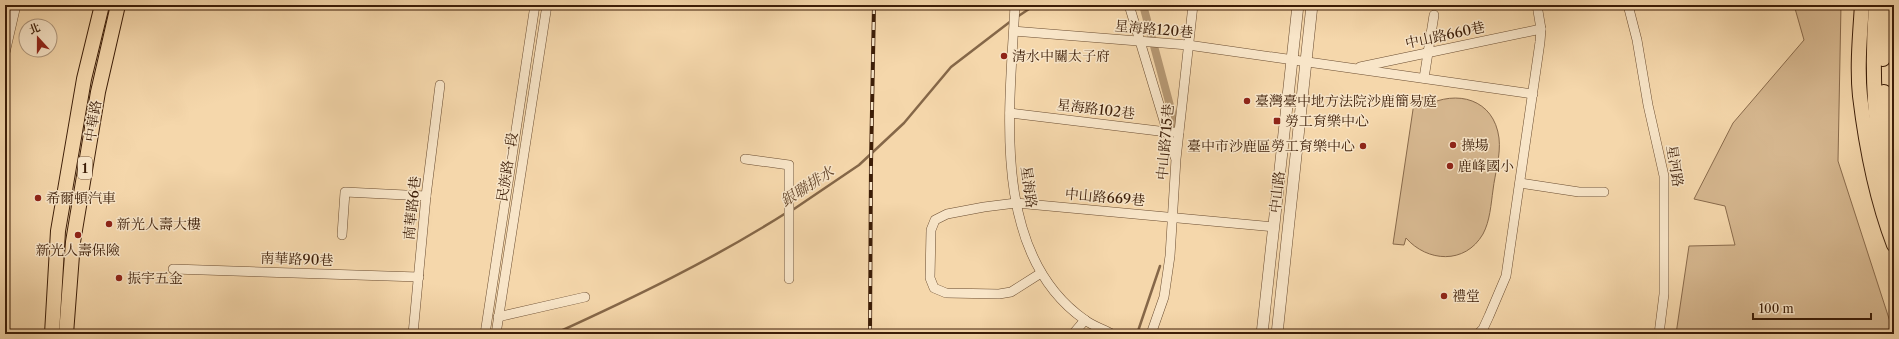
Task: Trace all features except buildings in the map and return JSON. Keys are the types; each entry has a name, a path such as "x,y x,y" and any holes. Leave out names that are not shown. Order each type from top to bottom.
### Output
{"main road":[{"name":"中華路","path":"52,334 58,231 84,79 102,5"},
{"name":"中華路","path":"66,334 73,242 98,92 118,5"},
{"path":"1862,5 1860,38 1860,95 1867,145 1876,186 1894,245"},
{"path":"1876,5 1873,72 1878,134 1889,194 1894,208"},
{"path":"1887,5 1883,73 1888,133 1894,167"}],"street":[{"path":"5,53 16,5"},
{"name":"民族路一段","path":"484,334 535,5"},
{"name":"民族路一段","path":"496,334 547,5"},
{"name":"星海路","path":"1015,5 1010,113 1010,153 1016,203 1025,240 1041,273 1069,306 1085,320 1112,334"},
{"path":"1129,5 1139,42 1176,159"},
{"name":"中山路715巷","path":"1151,334 1164,297 1173,217 1176,159 1193,5"},
{"name":"中山路","path":"1262,334 1298,5"},
{"name":"中山路","path":"1277,334 1312,5"},
{"path":"1478,334 1483,329 1506,276 1541,29 1537,5"},
{"name":"星河路","path":"1628,5 1637,40 1648,105 1664,176 1664,294 1659,334"},
{"path":"1424,78 1434,15"},
{"name":"中山路660巷","path":"1354,68 1541,29"},
{"name":"星海路120巷","path":"1014,31 1188,45 1292,59"},
{"name":"中山路660巷","path":"1292,59 1533,94"},
{"name":"南華路6巷","path":"413,334 426,196 440,86"},
{"name":"星海路102巷","path":"1010,113 1167,132 1179,132"},
{"path":"745,159 789,165 789,279"},
{"path":"1520,183 1579,192 1604,192"},
{"path":"342,235 345,192 426,196"},
{"name":"中山路669巷","path":"1041,273 1011,292 999,294 946,293 934,288 930,278 931,230 935,220 947,214 1016,203 1274,227"},
{"path":"498,241 509,244"},
{"name":"南華路90巷","path":"173,269 419,277"},
{"path":"498,317 585,297"},
{"path":"1073,334 1085,320"}],"shaded area":[{"path":"1794,5 1841,5 1838,161 1894,334 1676,334 1689,246 1735,245 1725,206 1694,199 1733,123 1804,40"},
{"path":"1415,96 1426,98 1425,106 1449,98 1461,98 1472,101 1482,106 1490,114 1496,125 1499,138 1498,164 1487,224 1483,234 1475,244 1466,251 1456,255 1446,257 1424,252 1406,238 1404,245 1393,244"}],"waterway":[{"name":"銀聯排水","path":"1017,17 1035,5"},
{"path":"1143,5 1176,128"},
{"name":"銀聯排水","path":"791,211 859,165 904,123 951,67 1011,21"},
{"name":"銀聯排水","path":"554,334 672,278 730,247 786,213"},
{"path":"1137,334 1160,266"}],"railway":[{"path":"870,334 874,5"}],"place":[{"name":"清水中關太子府","path":"1004,56"},
{"name":"臺灣臺中地方法院沙鹿簡易庭","path":"1247,101"},
{"name":"勞工育樂中心","path":"1277,121"},
{"name":"操場","path":"1453,145"},
{"name":"臺中市沙鹿區勞工育樂中心","path":"1363,146"},
{"name":"鹿峰國小","path":"1450,166"},
{"name":"希爾頓汽車","path":"38,198"},
{"name":"新光人壽大樓","path":"109,224"},
{"name":"新光人壽保險","path":"78,235"},
{"name":"振宇五金","path":"119,278"},
{"name":"禮堂","path":"1444,296"}]}
